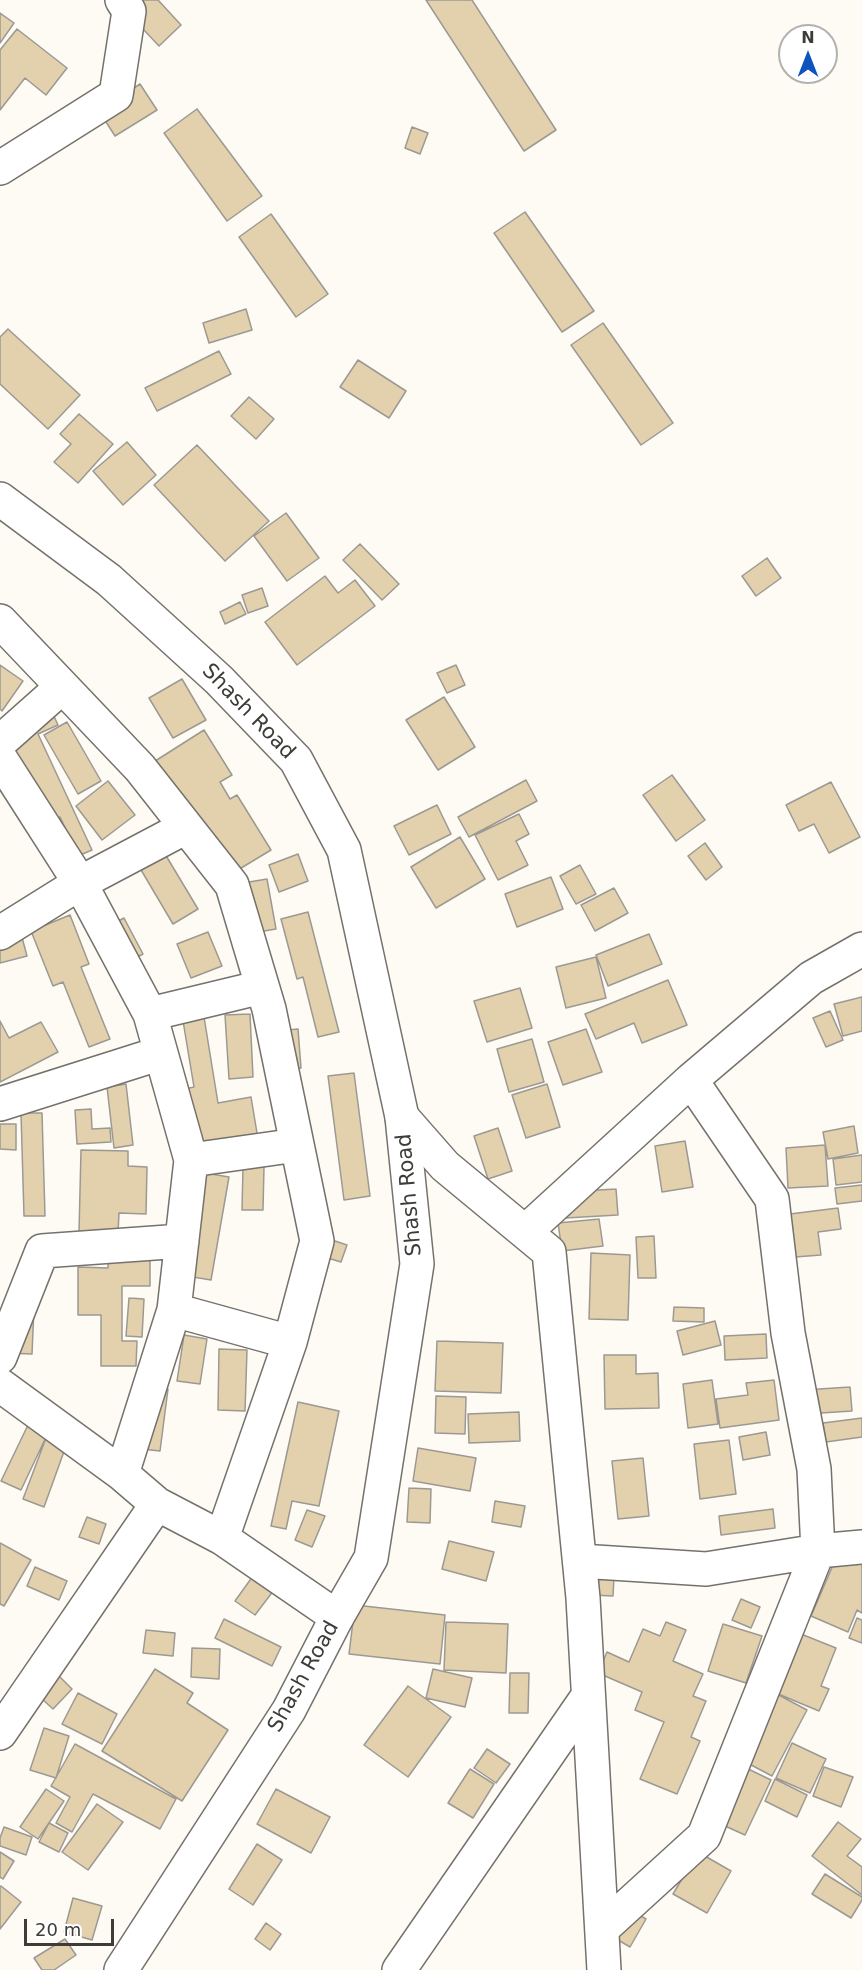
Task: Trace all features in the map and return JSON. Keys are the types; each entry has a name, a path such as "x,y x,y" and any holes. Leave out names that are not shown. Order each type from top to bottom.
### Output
{"street":[{"path":"0,168 116,95 129,11 122,0"},
{"name":"Shash Road","path":"0,499 109,580 219,680 296,760 344,850 402,1117 417,1264 371,1558 337,1617 289,1710 121,1970"},
{"path":"0,621 140,768 232,885 269,1009 317,1241 290,1342 222,1538"},
{"path":"0,742 62,687"},
{"path":"0,758 80,883 150,1014 191,1160 174,1310 122,1474"},
{"path":"0,933 80,883 186,827"},
{"path":"525,1232 690,1080 811,978 862,949"},
{"path":"150,1014 262,987"},
{"path":"0,1104 161,1053"},
{"path":"602,1929 704,1836 818,1551 814,1469 788,1333 772,1199 690,1080"},
{"path":"402,1117 446,1167 549,1252 580,1562 604,1970"},
{"path":"191,1160 297,1145"},
{"path":"0,1357 42,1251 182,1241"},
{"path":"174,1310 290,1342"},
{"path":"0,1385 122,1474 157,1504 222,1538 337,1617"},
{"path":"0,1733 157,1504"},
{"path":"580,1562 706,1569 818,1551 862,1547"},
{"path":"399,1970 588,1696"}],"building":[{"path":"142,0 158,0 181,25 159,46 128,13"},
{"path":"426,0 472,0 556,130 524,151"},
{"path":"0,13 14,23 0,43"},
{"path":"17,29 67,68 46,95 25,78 0,110 0,50"},
{"path":"140,84 157,110 115,136 99,111"},
{"path":"197,109 262,196 227,221 164,133"},
{"path":"412,127 428,133 420,154 405,148"},
{"path":"525,212 594,311 562,332 494,233"},
{"path":"271,214 328,294 296,317 239,237"},
{"path":"246,309 252,330 209,343 203,323"},
{"path":"603,323 673,423 641,445 571,345"},
{"path":"8,329 80,395 48,429 0,384 0,337"},
{"path":"219,351 231,374 157,411 145,388"},
{"path":"358,360 406,391 389,418 340,387"},
{"path":"249,397 274,419 256,439 231,416"},
{"path":"79,414 113,444 78,483 54,462 71,444 60,434"},
{"path":"127,442 156,475 123,505 93,471"},
{"path":"197,445 269,521 225,561 154,485"},
{"path":"286,513 319,558 287,581 254,536"},
{"path":"360,544 399,584 382,600 343,560"},
{"path":"767,558 781,578 756,596 742,576"},
{"path":"325,576 338,593 355,580 375,606 297,665 265,622"},
{"path":"262,588 268,606 248,613 242,595"},
{"path":"240,602 246,614 225,624 220,612"},
{"path":"0,665 23,681 2,711 0,709"},
{"path":"456,665 465,685 447,693 437,673"},
{"path":"182,679 206,720 173,738 149,698"},
{"path":"444,697 475,747 438,770 406,720"},
{"path":"52,712 58,725 38,734 92,850 78,856 60,817 40,826 0,736"},
{"path":"67,722 101,781 78,794 44,735"},
{"path":"204,730 232,775 220,782 230,799 237,795 271,850 213,885 141,770"},
{"path":"672,775 705,820 676,841 643,795"},
{"path":"526,780 537,801 469,837 458,817"},
{"path":"108,781 135,815 102,840 76,806"},
{"path":"831,782 860,837 829,853 814,824 799,831 786,805"},
{"path":"437,805 451,834 409,855 394,826"},
{"path":"519,814 529,834 516,841 528,865 498,880 475,835"},
{"path":"460,837 485,879 436,908 411,867"},
{"path":"705,843 722,867 706,880 688,856"},
{"path":"159,844 198,909 173,924 134,858"},
{"path":"298,854 308,881 279,892 269,865"},
{"path":"580,865 596,894 576,904 560,876"},
{"path":"551,877 563,909 517,927 505,894"},
{"path":"267,879 276,929 240,935 231,885"},
{"path":"614,888 628,913 595,931 581,905"},
{"path":"308,912 339,1032 318,1037 303,977 297,979 281,919"},
{"path":"70,915 89,964 81,967 110,1039 89,1047 63,982 53,986 31,931"},
{"path":"124,918 143,954 119,967 100,931"},
{"path":"20,930 27,956 0,963 0,935"},
{"path":"208,932 222,966 191,978 177,944"},
{"path":"649,934 662,964 608,986 596,955"},
{"path":"596,957 606,998 566,1008 556,967"},
{"path":"668,980 687,1025 642,1043 634,1023 596,1039 585,1014"},
{"path":"520,988 532,1028 487,1042 474,1001"},
{"path":"862,997 862,1031 843,1036 834,1004"},
{"path":"830,1011 843,1040 826,1047 813,1018"},
{"path":"250,1014 253,1077 229,1079 225,1015"},
{"path":"204,1017 218,1103 251,1097 258,1139 195,1150 185,1089 194,1087 183,1021"},
{"path":"0,1021 9,1038 41,1022 58,1052 0,1082"},
{"path":"298,1029 301,1068 270,1071 267,1032"},
{"path":"586,1029 602,1072 563,1085 548,1042"},
{"path":"532,1039 544,1082 509,1092 497,1049"},
{"path":"354,1073 370,1196 344,1200 328,1076"},
{"path":"126,1084 133,1145 114,1148 107,1087"},
{"path":"547,1084 560,1127 526,1138 512,1095"},
{"path":"91,1109 92,1129 110,1128 111,1142 77,1144 75,1110"},
{"path":"21,1113 42,1113 45,1216 24,1216"},
{"path":"0,1124 16,1124 16,1150 0,1149"},
{"path":"854,1126 858,1153 828,1159 823,1132"},
{"path":"498,1128 512,1171 488,1179 474,1136"},
{"path":"685,1141 693,1187 662,1192 655,1146"},
{"path":"825,1145 828,1186 788,1188 786,1148"},
{"path":"81,1150 128,1151 128,1166 147,1167 146,1214 119,1213 118,1233 79,1232"},
{"path":"862,1155 862,1182 836,1185 833,1159"},
{"path":"243,1167 264,1167 263,1210 242,1210"},
{"path":"205,1173 229,1177 211,1280 187,1276"},
{"path":"862,1185 862,1201 837,1204 835,1188"},
{"path":"616,1189 618,1215 548,1219 547,1193"},
{"path":"838,1208 841,1229 818,1232 821,1255 795,1257 790,1214"},
{"path":"599,1219 603,1246 562,1251 558,1223"},
{"path":"314,1234 347,1245 341,1262 308,1252"},
{"path":"654,1236 656,1278 638,1278 636,1237"},
{"path":"108,1247 150,1247 150,1286 122,1286 122,1341 137,1341 136,1366 101,1366 101,1315 78,1315 78,1267 108,1268"},
{"path":"591,1253 630,1255 628,1320 589,1319"},
{"path":"129,1298 144,1299 142,1337 126,1336"},
{"path":"674,1307 704,1308 704,1322 673,1321"},
{"path":"34,1308 32,1354 6,1353"},
{"path":"715,1321 721,1345 683,1355 677,1331"},
{"path":"766,1334 767,1358 725,1360 724,1336"},
{"path":"184,1335 207,1339 200,1384 177,1381"},
{"path":"437,1341 503,1343 501,1393 435,1391"},
{"path":"219,1349 247,1350 245,1411 218,1410"},
{"path":"604,1355 636,1355 636,1374 658,1373 659,1408 605,1409"},
{"path":"712,1380 718,1424 688,1428 683,1384"},
{"path":"774,1380 779,1420 720,1428 716,1399 748,1395 746,1383"},
{"path":"140,1386 168,1389 160,1451 132,1448"},
{"path":"850,1387 852,1411 805,1414 804,1390"},
{"path":"436,1396 466,1397 465,1434 435,1433"},
{"path":"298,1402 339,1411 319,1506 292,1501 286,1529 271,1526"},
{"path":"519,1412 520,1441 469,1443 468,1414"},
{"path":"862,1418 862,1437 826,1442 823,1423"},
{"path":"28,1425 48,1433 21,1490 1,1481"},
{"path":"766,1432 770,1455 743,1460 739,1437"},
{"path":"46,1438 66,1446 44,1507 23,1499"},
{"path":"729,1440 736,1494 700,1499 694,1444"},
{"path":"418,1448 476,1458 470,1491 413,1481"},
{"path":"643,1458 649,1516 618,1519 612,1461"},
{"path":"409,1488 431,1489 430,1523 407,1522"},
{"path":"495,1501 525,1506 521,1527 492,1522"},
{"path":"773,1509 775,1528 721,1535 719,1516"},
{"path":"307,1510 325,1516 312,1547 295,1540"},
{"path":"87,1517 106,1524 99,1544 79,1537"},
{"path":"449,1541 494,1552 486,1581 442,1569"},
{"path":"0,1543 31,1560 4,1606 0,1604"},
{"path":"840,1549 862,1558 862,1613 857,1610 848,1632 811,1616"},
{"path":"35,1567 67,1581 59,1600 27,1586"},
{"path":"253,1576 274,1590 255,1615 235,1601"},
{"path":"592,1576 614,1577 613,1596 592,1595"},
{"path":"741,1599 760,1607 751,1628 732,1620"},
{"path":"355,1605 445,1615 440,1664 349,1654"},
{"path":"857,1618 862,1620 862,1643 849,1638"},
{"path":"224,1619 281,1647 272,1666 215,1638"},
{"path":"446,1622 508,1624 506,1673 444,1670"},
{"path":"666,1622 686,1630 673,1661 703,1674 693,1696 706,1701 691,1737 700,1741 677,1794 640,1779 664,1722 635,1710 642,1692 598,1673 607,1652 629,1662 643,1629 660,1636"},
{"path":"723,1624 762,1636 746,1683 708,1671"},
{"path":"146,1630 175,1633 173,1656 143,1653"},
{"path":"801,1634 836,1648 821,1686 829,1689 819,1711 776,1693"},
{"path":"192,1648 220,1649 219,1679 191,1677"},
{"path":"49,1666 72,1689 53,1709 29,1687"},
{"path":"155,1669 193,1693 187,1703 228,1730 182,1801 102,1751"},
{"path":"433,1669 472,1678 465,1707 426,1698"},
{"path":"510,1673 529,1673 528,1713 509,1713"},
{"path":"408,1686 451,1717 408,1777 364,1745"},
{"path":"773,1692 807,1710 772,1776 738,1758"},
{"path":"78,1693 117,1714 102,1744 62,1724"},
{"path":"44,1728 69,1736 56,1778 30,1770"},
{"path":"792,1743 826,1759 810,1793 776,1778"},
{"path":"75,1744 176,1799 160,1829 93,1794 72,1832 56,1823 70,1797 51,1786"},
{"path":"487,1749 510,1764 496,1783 474,1768"},
{"path":"740,1765 771,1780 745,1835 714,1821"},
{"path":"824,1767 853,1777 841,1807 813,1796"},
{"path":"470,1769 494,1784 473,1818 448,1803"},
{"path":"775,1779 807,1795 797,1817 765,1801"},
{"path":"46,1789 64,1801 38,1839 20,1827"},
{"path":"276,1789 330,1817 311,1853 257,1824"},
{"path":"97,1804 123,1822 88,1870 62,1852"},
{"path":"838,1822 861,1839 847,1856 862,1867 862,1895 812,1856"},
{"path":"49,1823 68,1833 59,1852 39,1842"},
{"path":"4,1827 32,1837 26,1855 0,1846"},
{"path":"257,1844 282,1860 253,1905 229,1889"},
{"path":"0,1852 14,1861 3,1879 0,1877"},
{"path":"698,1852 731,1871 707,1913 673,1894"},
{"path":"825,1874 862,1897 851,1918 812,1894"},
{"path":"0,1887 21,1902 0,1929"},
{"path":"73,1898 102,1906 92,1940 64,1932"},
{"path":"629,1909 646,1919 630,1947 613,1937"},
{"path":"266,1923 281,1934 270,1950 255,1939"},
{"path":"65,1939 76,1955 54,1970 42,1970 34,1958"}]}
